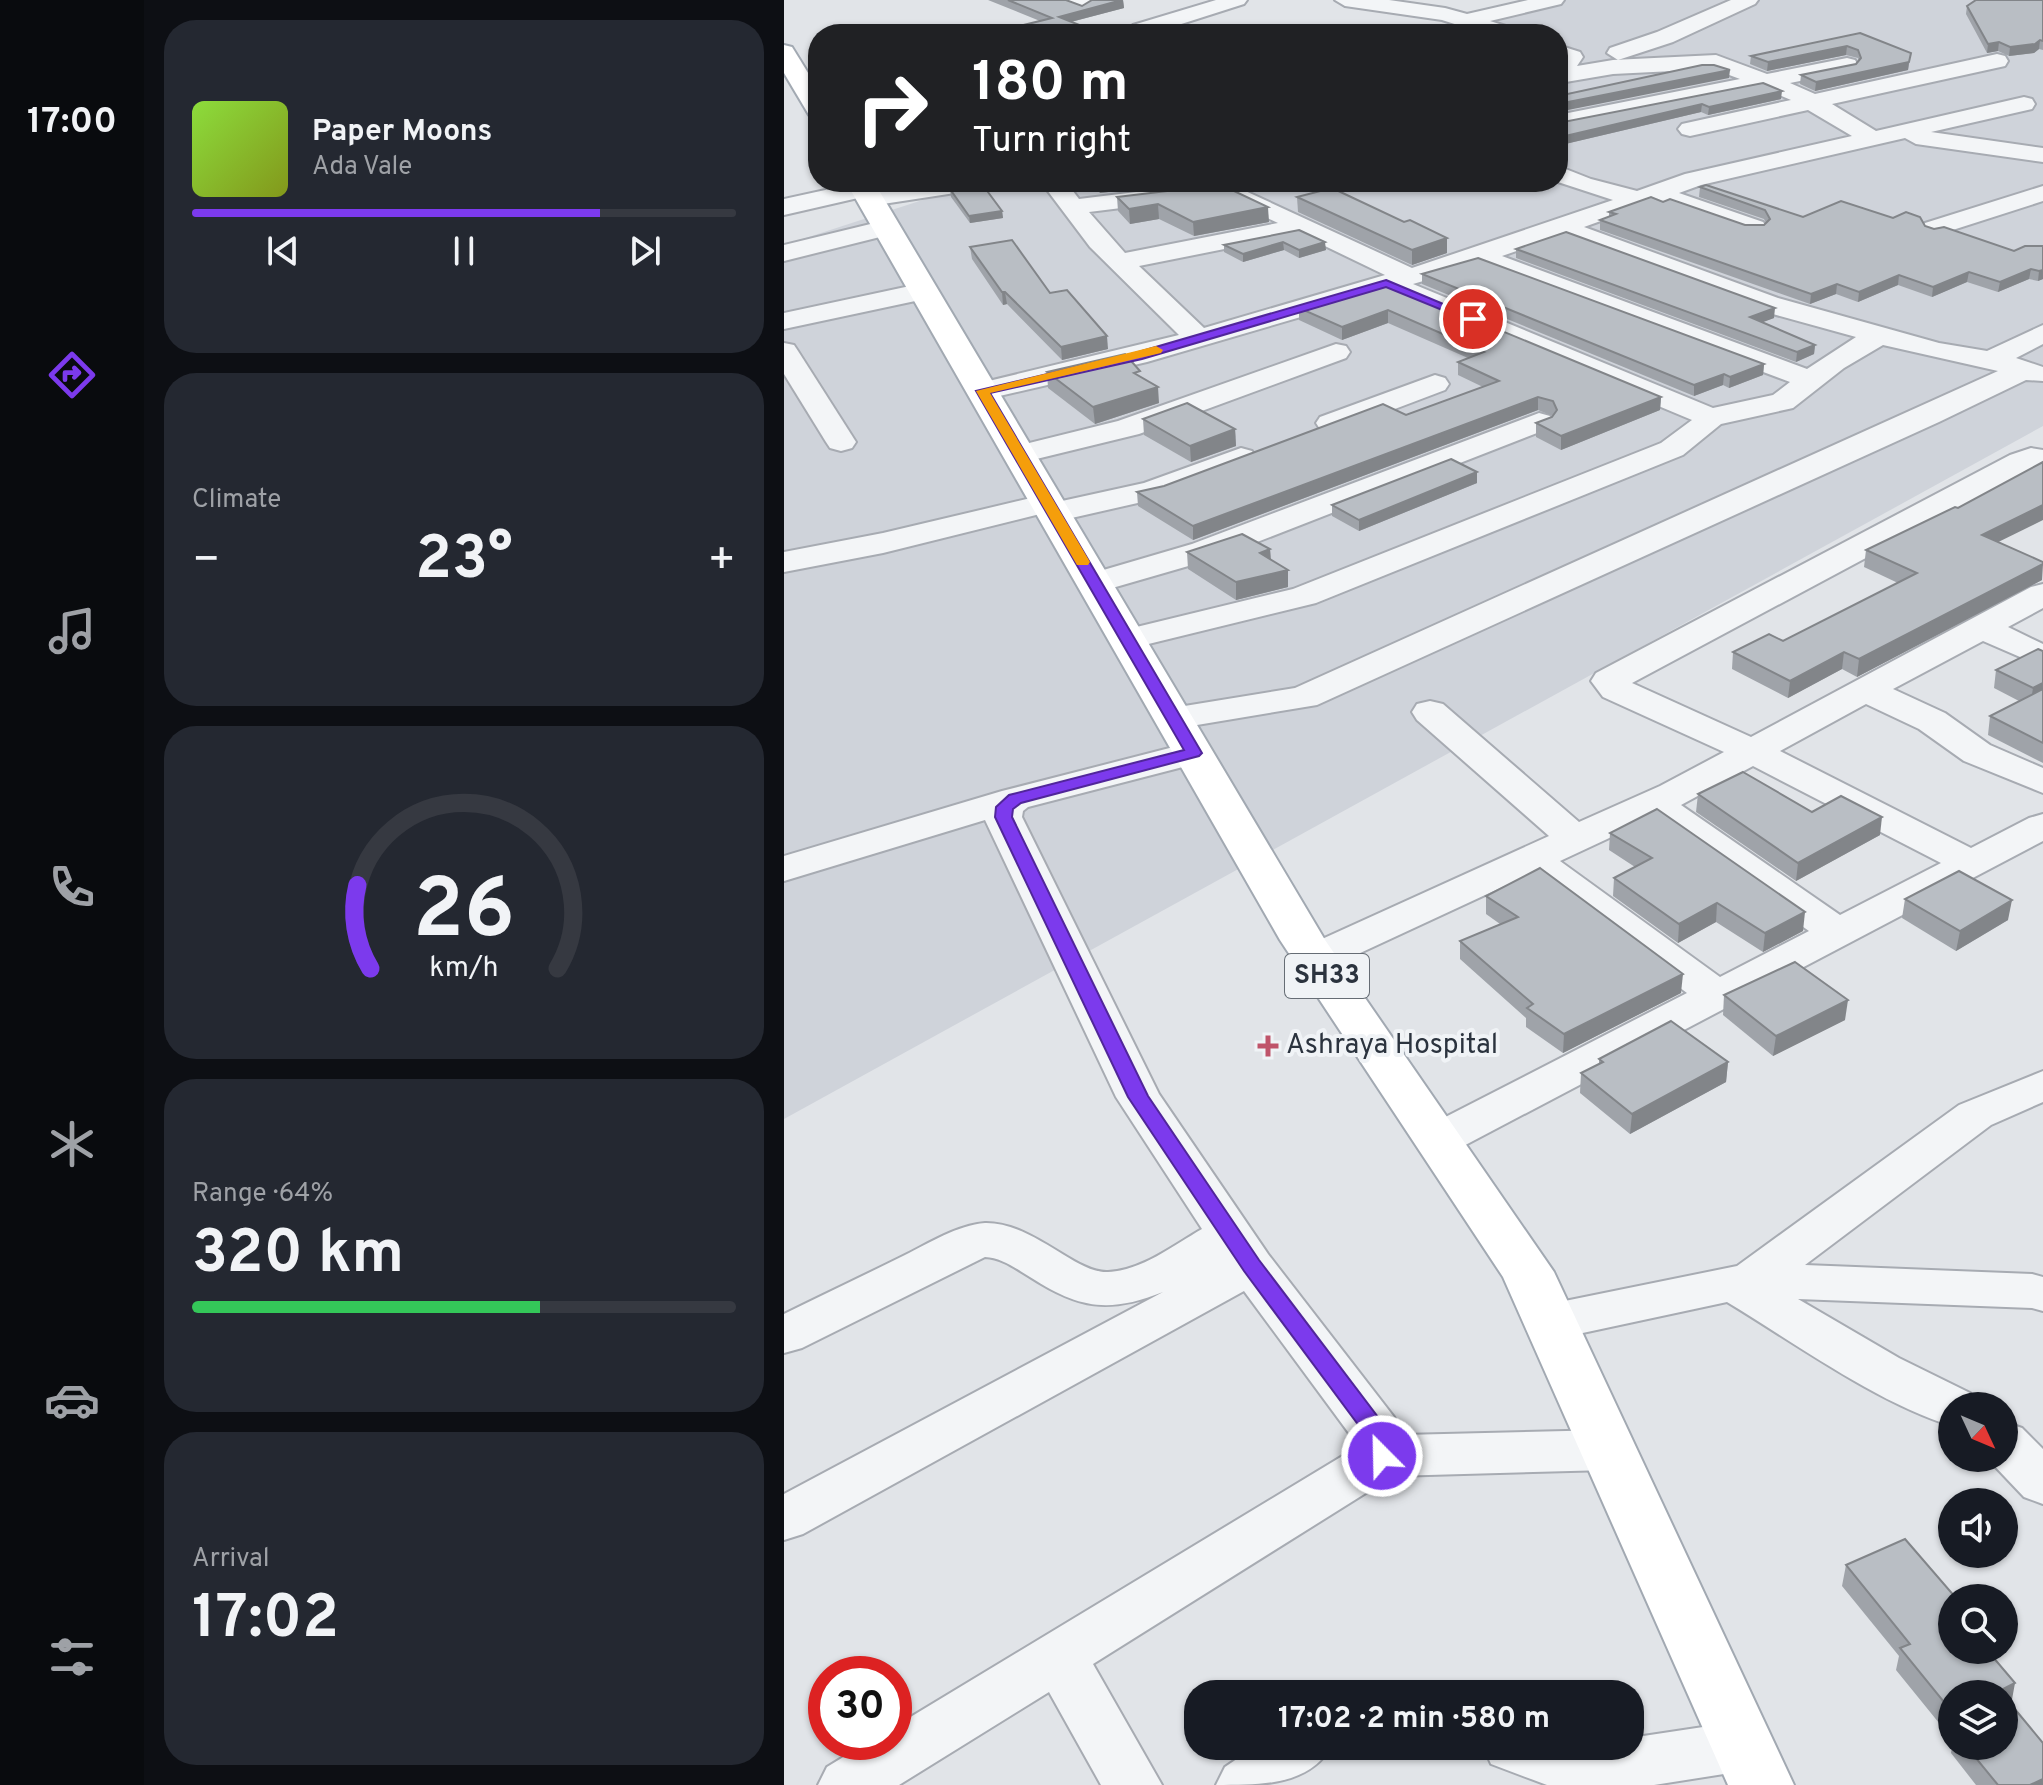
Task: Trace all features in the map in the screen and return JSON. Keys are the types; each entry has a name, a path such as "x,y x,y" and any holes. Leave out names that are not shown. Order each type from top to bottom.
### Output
{"main road":[{"path":"784,52 808,93"},
{"name":"SH33","path":"870,200 1315,958 1527,1272 1752,1766"}],"street":[{"path":"1160,24 1237,0"},
{"path":"1345,0 1445,14 1475,24"},
{"path":"1458,24 1554,0"},
{"path":"1568,73 1665,37 1748,0"},
{"path":"1690,129 1997,61"},
{"path":"1568,74 1613,67 1716,62 1744,71 1884,137 2043,155"},
{"path":"1568,120 1847,65"},
{"path":"1568,77 1632,88 1661,101"},
{"path":"982,391 1137,356 1398,280 1477,256 1694,179 2024,104"},
{"path":"1568,178 1582,184 1647,196 1754,227"},
{"path":"784,207 870,200 919,192"},
{"path":"1061,192 1119,262 1198,338"},
{"path":"1072,207 1194,192"},
{"path":"1227,192 1304,226 1398,280 1675,401 1707,418 1783,402 1834,362 1880,335"},
{"path":"1934,228 2043,193"},
{"path":"784,253 870,200"},
{"path":"1119,262 1304,226"},
{"path":"1560,227 1768,304 1936,351 1991,360 2034,373"},
{"path":"1477,256 1811,380"},
{"path":"784,321 924,291"},
{"path":"1991,360 2043,333"},
{"path":"784,351 841,442"},
{"path":"1020,454 1128,428 1336,352"},
{"path":"784,869 1015,799 1183,735 1304,697 1929,416 2034,373"},
{"path":"1302,434 1435,384"},
{"path":"1128,639 1304,596 1672,449 1706,424 1707,418"},
{"path":"1095,583 1204,551 1539,422"},
{"path":"784,562 1153,490 1272,446"},
{"path":"1971,863 1752,751 1616,689 1609,681 2021,462 2031,457 2043,459"},
{"path":"1315,958 1653,803 2043,594"},
{"path":"1982,627 2043,657"},
{"path":"1865,690 1932,721 1977,753 2043,782"},
{"path":"1430,712 1575,839"},
{"path":"1015,799 1004,807 1003,817 1138,1097 1241,1250 1376,1431 1382,1456"},
{"path":"1653,803 1838,932"},
{"path":"1438,1140 2043,826"},
{"path":"1532,859 1717,995"},
{"path":"1741,1282 1975,1115 2043,1085"},
{"path":"784,1335 959,1249 984,1240 1014,1247 1103,1291 1132,1286 1241,1250"},
{"path":"784,1519 1241,1250"},
{"path":"1741,1282 1881,1371 1938,1400"},
{"path":"1550,1322 1741,1282 2039,1291"},
{"path":"848,1785 1359,1474 1382,1456 1608,1450"},
{"path":"2018,1457 2043,1483"},
{"path":"1059,1656 1132,1785"},
{"path":"1246,1785 1283,1760"},
{"path":"1550,1760 1579,1771 1752,1766"}],"shaded area":[{"path":"1542,0 2043,0 2043,426 784,1119 784,245 947,192 1568,192 1568,24 1468,24"}],"building":[{"path":"1008,0 1066,0 1082,6 1092,0 1122,0 1059,17 1077,24 1028,24 1052,18"},
{"path":"1976,0 2043,0 2043,41 2010,47 1999,42 1988,44 1967,6"},
{"path":"1860,33 1911,53 1909,62 1816,82 1801,75 1856,64 1861,58 1858,50 1847,46 1768,62 1751,56"},
{"path":"1702,65 1730,70 1568,102 1568,94"},
{"path":"1763,83 1782,91 1709,107 1702,104 1568,135 1568,121"},
{"path":"1706,185 1803,217 1841,201 1893,218 1906,212 1920,217 1925,226 1934,229 1944,227 2014,251 2025,246 2043,246 2043,270 2031,269 2000,282 1969,272 1933,287 1899,275 1859,292 1837,284 1811,294 1600,220 1616,214 1609,212 1651,197 1663,202 1670,199 1745,225 1764,225 1770,219 1765,210 1700,187"},
{"path":"952,192 988,192 1002,211 969,216"},
{"path":"1159,192 1236,192 1268,207 1193,222 1158,204 1129,209 1117,197"},
{"path":"1316,192 1340,192 1447,238 1412,250 1297,197"},
{"path":"1299,230 1325,242 1299,250 1283,242 1243,254 1224,245"},
{"path":"1566,232 1775,308 1750,317 1815,345 1797,352 1516,249"},
{"path":"1012,240 1050,293 1067,290 1107,336 1061,347 1002,292 970,247"},
{"path":"1478,258 1764,364 1730,377 1724,374 1694,385 1422,274"},
{"path":"1386,283 1661,397 1561,436 1536,423 1552,417 1557,410 1553,401 1538,397 1193,526 1137,492 1164,486 1383,404 1406,415 1499,381 1458,362 1484,352 1388,310 1342,327 1299,308"},
{"path":"1125,354 1140,371 1134,373 1158,387 1093,407 1047,372"},
{"path":"1187,403 1235,429 1190,446 1143,419"},
{"path":"1451,459 1477,472 1359,520 1332,505"},
{"path":"2043,462 2043,505 1982,535 2043,564 1859,659 1844,652 1790,681 1733,652 1769,634 1783,641 1917,573 1866,550 1958,508"},
{"path":"1242,534 1270,549 1260,553 1288,570 1236,582 1187,552"},
{"path":"2038,649 2043,651 2043,683 2033,688 1996,670"},
{"path":"2043,689 2043,743 1990,716"},
{"path":"1743,772 1812,812 1841,796 1882,817 1798,863 1698,794"},
{"path":"1657,809 1805,912 1765,933 1717,903 1679,924 1614,878 1652,858 1610,833"},
{"path":"1540,868 1683,974 1564,1034 1527,1008 1533,1004 1460,941 1518,917 1486,896"},
{"path":"1959,871 2012,900 1960,931 1905,899"},
{"path":"1795,962 1848,1000 1776,1036 1724,995"},
{"path":"1671,1021 1728,1062 1632,1114 1581,1073 1603,1062 1599,1059"},
{"path":"1905,1539 1944,1584 1938,1584 1938,1664 1999,1664 2012,1680 1938,1680 1938,1695 1900,1648 1910,1644 1846,1565"},
{"path":"2018,1713 2043,1743 2043,1779 2030,1785 1998,1785 1977,1760 2018,1760"}],"slow traffic":[{"path":"1082,562 982,391 1156,350"}],"place":[{"name":"Ashraya Hospital","path":"1268,1046"}],"route":[{"path":"1382,1456 1376,1431 1251,1266 1138,1097 1003,817 1004,807 1015,799 1193,753 982,391 1137,356 1386,283 1473,319"}]}
